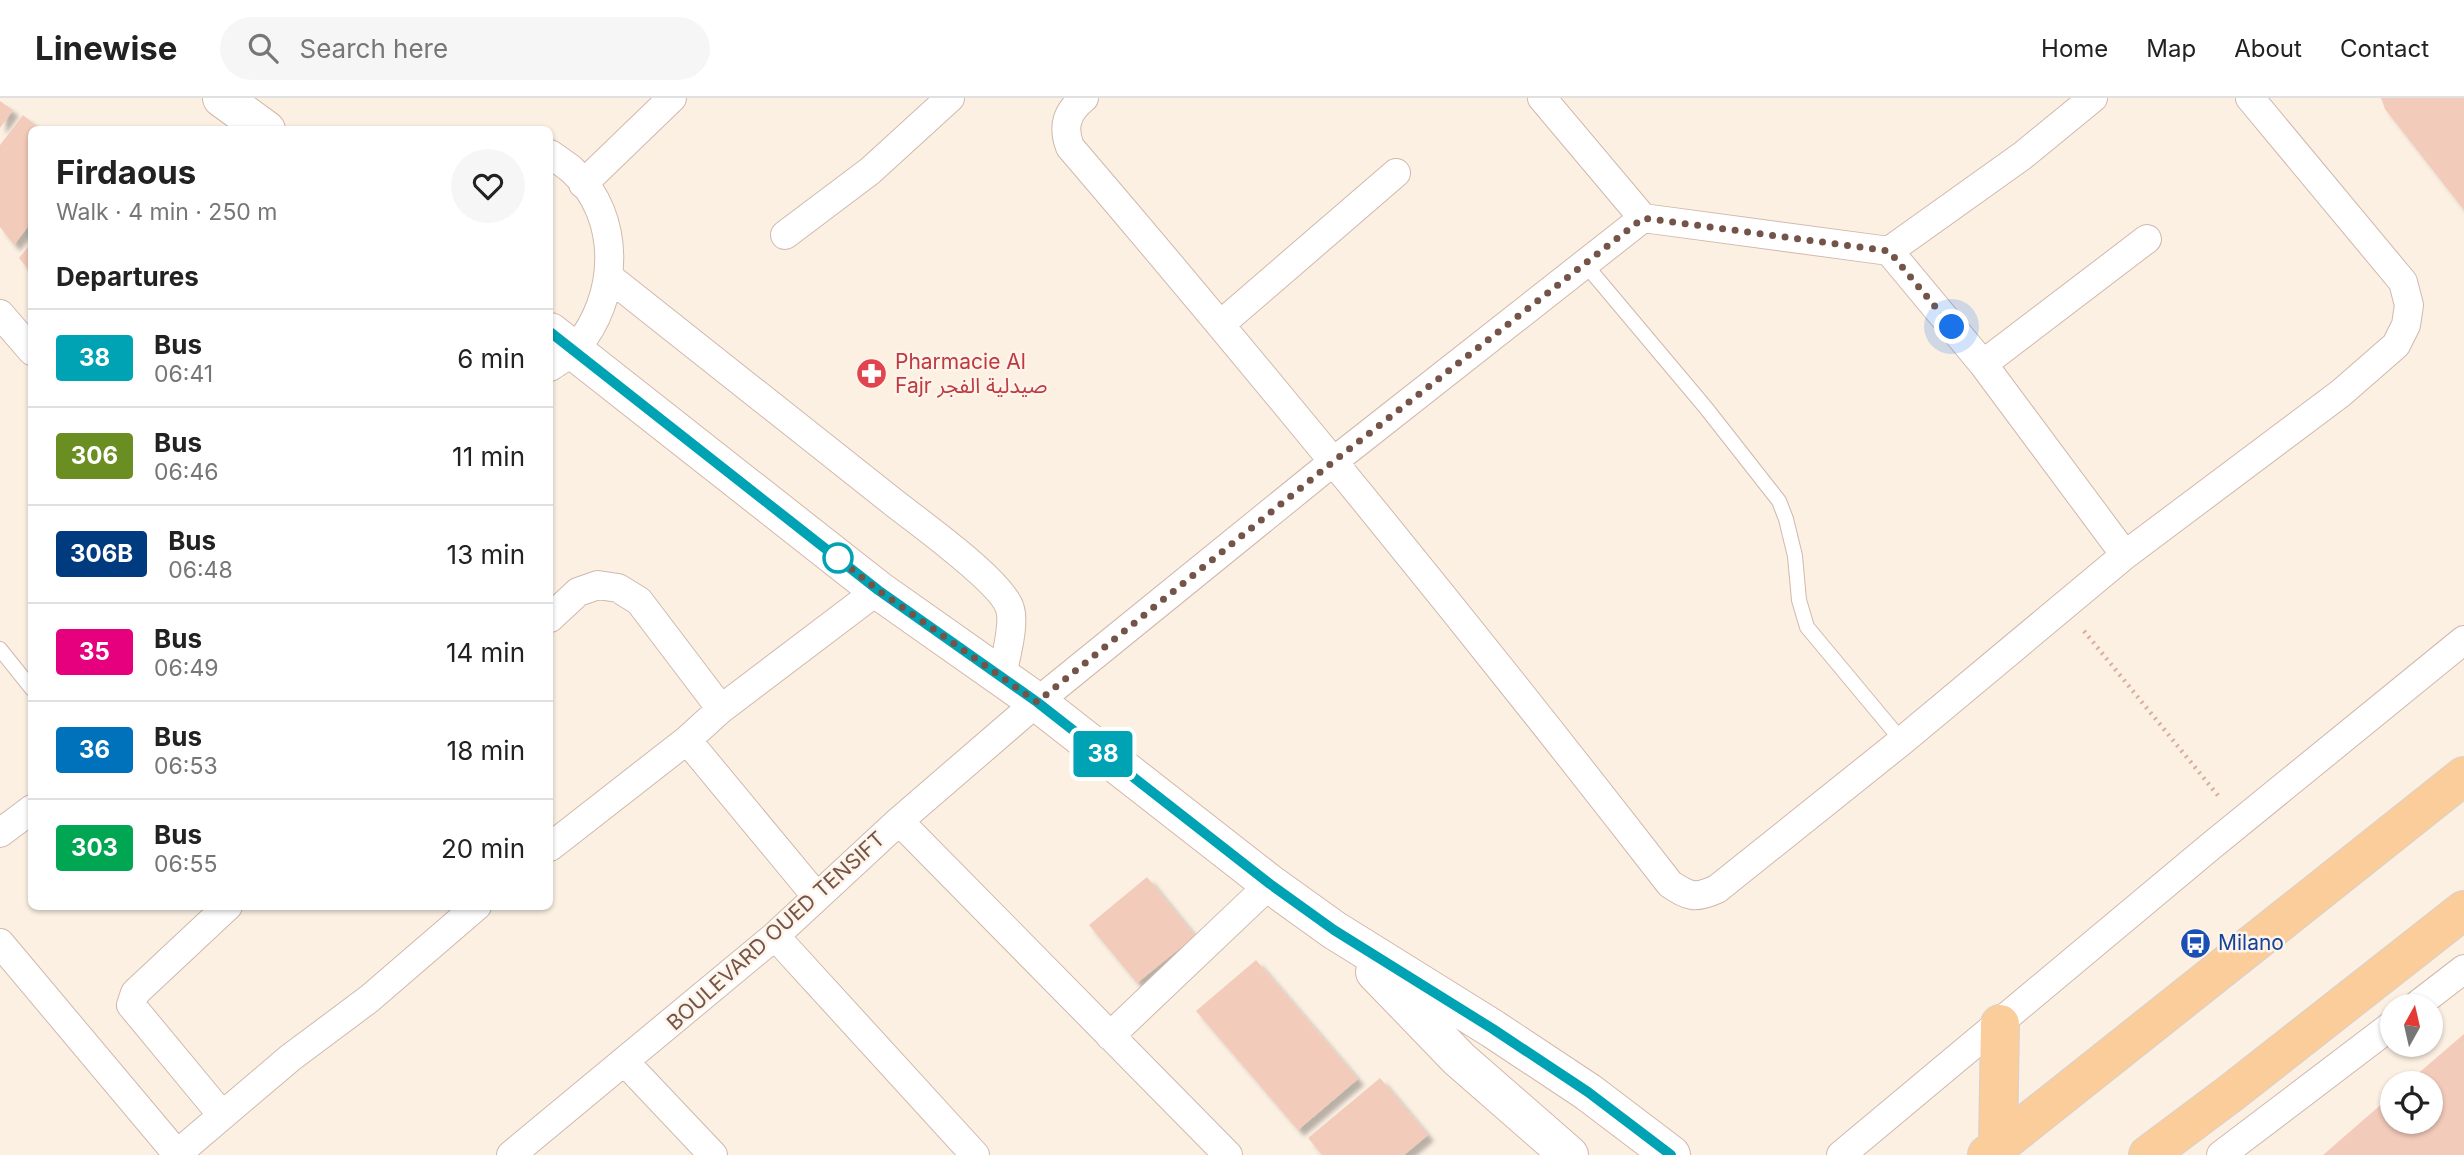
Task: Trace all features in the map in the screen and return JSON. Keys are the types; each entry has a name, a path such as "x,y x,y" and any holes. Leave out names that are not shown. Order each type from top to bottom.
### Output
{"main road":[{"path":"222,98 260,126"},
{"path":"558,349 878,590 1037,702 1270,884 1334,930 1556,1071 1671,1155"},
{"path":"1992,1151 2464,776"},
{"path":"2148,1155 2464,910"},
{"path":"1334,930 1459,1059 1569,1155"},
{"path":"1992,1151 2000,1024"}],"street":[{"path":"583,184 672,98"},
{"path":"785,235 870,171 950,98"},
{"path":"1542,98 1643,218 1889,251 1983,365 2125,555"},
{"path":"1889,251 2022,156 2093,98"},
{"path":"1076,100 1065,123 1070,147 1334,461 1535,710 1670,884 1691,897 1702,896 1717,889 1902,741 2125,555 2341,393 2396,345 2406,325 2409,305 2403,282 2250,98"},
{"path":"553,156 572,170 596,203 609,239 610,278 597,317 558,349"},
{"path":"1221,324 1396,173"},
{"name":"BOULEVARD OUED TENSIFT","path":"511,1155 775,936 900,821 1037,702 1334,461 1643,218"},
{"path":"1983,365 2147,239"},
{"path":"610,278 898,506 981,573 1002,594 1010,609 1002,677"},
{"path":"0,314 28,346"},
{"path":"553,615 579,592 598,585 618,588 639,601 722,709"},
{"path":"553,845 687,740 722,709 878,590"},
{"path":"1841,1155 2464,640"},
{"path":"687,740 817,897"},
{"path":"0,833 28,812"},
{"path":"900,821 1228,1155"},
{"path":"1110,1035 1270,884"},
{"path":"222,1115 131,1005 135,993 225,910"},
{"path":"0,943 177,1155 290,1058 369,999 472,910"},
{"path":"775,936 975,1155"},
{"path":"2432,994 2464,969"},
{"path":"2221,1155 2380,1034"},
{"path":"625,1062 713,1155"}],"lane":[{"path":"1585,264 1706,408 1779,501 1795,556 1799,600 1807,627 1902,741"},
{"path":"0,649 28,684"}],"path":[{"path":"2064,606 2241,823"}],"building":[{"path":"2381,98 2464,98 2464,210 2385,109"},
{"path":"0,101 13,110 0,128"},
{"path":"23,115 37,126 28,126 28,226 14,245 0,227 0,145"},
{"path":"28,247 28,269 19,258"},
{"path":"1147,877 1195,936 1137,983 1089,925"},
{"path":"1256,960 1358,1079 1298,1130 1196,1011"},
{"path":"2464,1034 2464,1155 2323,1155 2380,1105 2380,1134 2443,1134 2443,1071 2421,1071 2437,1057 2443,1057 2443,1052"},
{"path":"1380,1078 1428,1135 1404,1155 1322,1155 1308,1138"}],"bus line":[{"name":"38","path":"553,334 878,590 1037,702 1270,884 1334,930 1588,1092 1671,1155"}],"place":[{"name":"Pharmacie Al Fajr صيدلية الفجر","path":"872,374"},
{"name":"Milano","path":"2195,943"}],"route":[{"path":"838,558 835,556 878,590 1037,702 1334,461 1643,218 1889,251 1952,327"}]}
